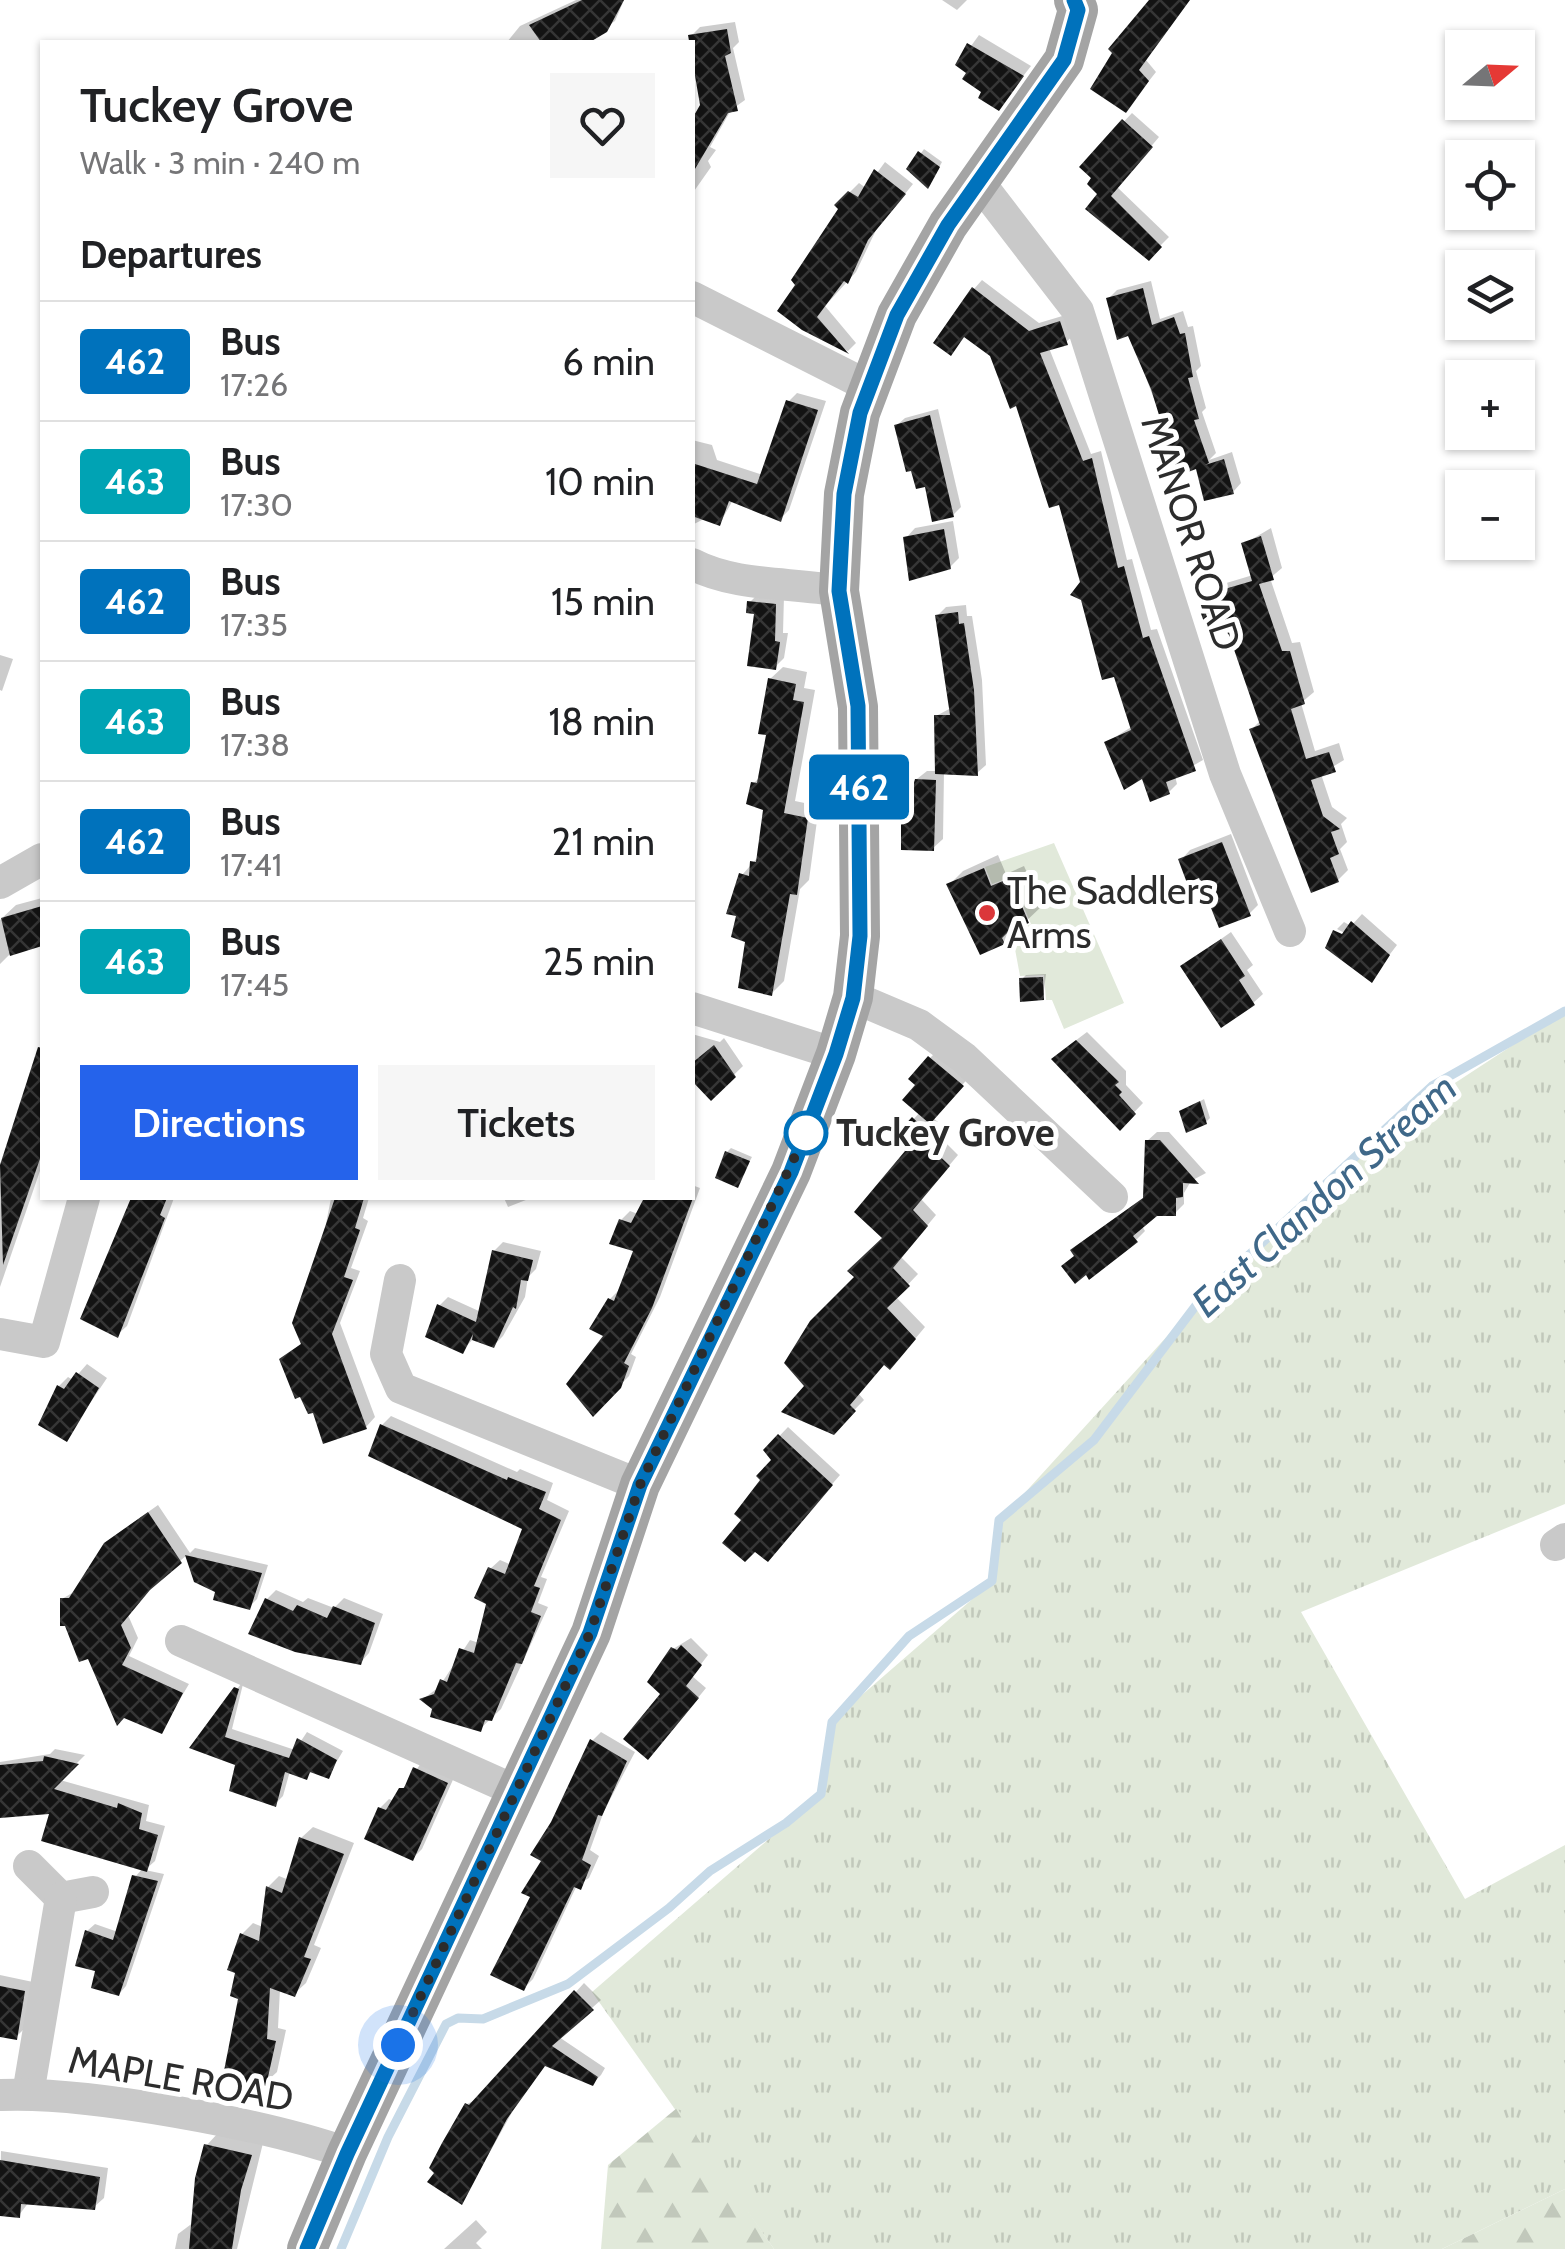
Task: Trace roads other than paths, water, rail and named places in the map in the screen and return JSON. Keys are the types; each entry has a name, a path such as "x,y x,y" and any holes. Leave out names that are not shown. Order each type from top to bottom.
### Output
{"main road":[{"path":"308,2249 347,2154 610,1587 640,1485 791,1172 836,1054 853,998 860,936 858,706 839,591 844,494 868,386 897,315 978,181 1064,60 1079,3"}],"street":[{"name":"MANOR ROAD","path":"978,181 1078,311 1225,774 1290,931"},
{"path":"695,300 868,386"},
{"path":"695,566 718,578 791,582 839,591"},
{"path":"0,883 40,860"},
{"path":"853,998 919,1025 964,1058 1112,1196"},
{"path":"695,1009 836,1054"},
{"path":"0,1334 44,1342 83,1200"},
{"path":"400,1280 386,1354 400,1388 640,1485"},
{"path":"181,1641 516,1791"},
{"path":"14,2095 77,1894 29,1866"},
{"name":"MAPLE ROAD","path":"14,2095 230,2124 347,2154"}],"waterway":[{"name":"East Clandon Stream","path":"341,2249 388,2137 446,2024 458,2018 483,2019 568,1984 669,1908 710,1871 786,1823 821,1794 832,1722 909,1636 992,1581 999,1520 1094,1440 1200,1300 1432,1086 1565,1011"}],"place":[{"name":"The Saddlers Arms","path":"987,913"},
{"name":"Tuckey Grove","path":"806,1133"}]}
